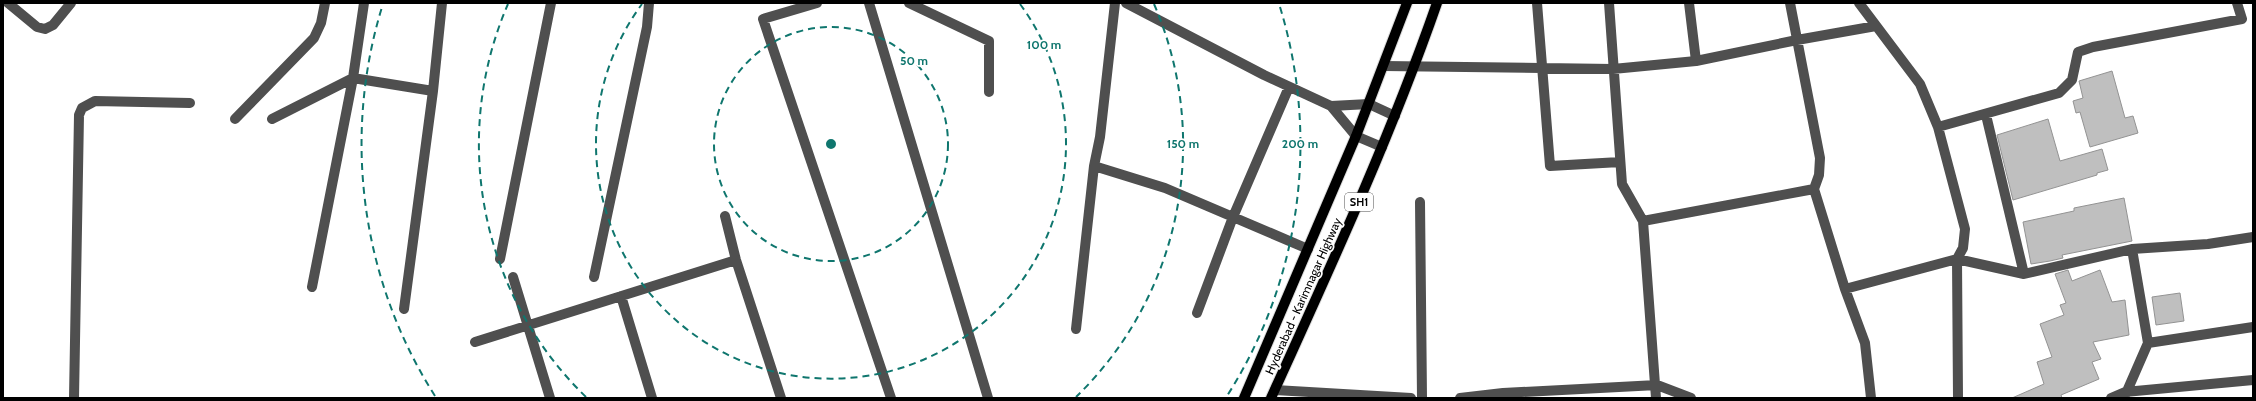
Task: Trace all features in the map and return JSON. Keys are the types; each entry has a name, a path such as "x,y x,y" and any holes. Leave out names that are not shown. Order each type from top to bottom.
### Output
{"main road":[{"name":"Hyderabad - Karimnagar Highway","path":"1244,398 1356,136 1407,3"},
{"name":"Hyderabad - Karimnagar Highway","path":"1273,394 1335,259 1382,147 1414,67 1437,3"}],"street":[{"path":"8,3 37,27 45,29 53,25 71,3"},
{"path":"235,119 314,38 321,23 325,3"},
{"path":"312,287 353,78 364,3"},
{"path":"404,309 433,91 442,3"},
{"path":"500,259 551,3"},
{"path":"594,276 646,27 649,3"},
{"path":"817,3 763,19 891,398"},
{"path":"869,3 988,398"},
{"path":"909,3 990,41 989,92"},
{"path":"1076,329 1094,166 1100,137 1115,3"},
{"path":"1126,3 1290,87 1331,106 1356,136 1382,147"},
{"path":"1537,3 1550,166 1620,162"},
{"path":"1609,3 1622,184 1643,222 1657,386 1656,398"},
{"path":"1689,3 1696,61"},
{"path":"1790,3 1820,158 1819,175 1814,189 1845,289 1865,343 1872,398"},
{"path":"1859,3 1920,84 1938,127 1965,229 1963,248 1957,259 1958,398"},
{"path":"1938,127 2058,93 2072,80 2078,52 2093,47 2242,19 2237,3"},
{"path":"1384,66 1541,66 1613,69 1696,61 1797,40 1876,26"},
{"path":"272,119 353,78 433,91"},
{"path":"1197,313 1233,217 1290,87"},
{"path":"74,398 78,115 82,108 95,100 190,103"},
{"path":"1331,106 1369,104 1395,116"},
{"path":"1986,114 2024,274"},
{"path":"1094,166 1166,188 1308,249"},
{"path":"1643,222 1814,189"},
{"path":"1420,202 1422,398"},
{"path":"725,216 736,260 781,398"},
{"path":"1845,289 1957,259 2024,274 2132,249 2208,244 2253,237"},
{"path":"2125,395 2148,343 2132,249"},
{"path":"475,342 736,260"},
{"path":"513,277 550,398"},
{"path":"621,296 652,398"},
{"path":"2148,343 2253,327"},
{"path":"2111,398 2125,395 2253,380"},
{"path":"1460,398 1657,386 1692,398"},
{"path":"1273,394 1411,398"}],"building":[{"path":"2112,71 2125,118 2133,116 2138,133 2090,147 2080,112 2076,113 2073,101 2083,98 2079,81"},
{"path":"2048,119 2060,161 2102,149 2108,170 2097,173 2097,175 2013,200 1997,135"},
{"path":"2124,198 2132,241 2062,255 2063,258 2031,264 2023,222 2074,211 2074,208"},
{"path":"2068,270 2072,281 2100,270 2112,302 2125,300 2129,335 2093,342 2101,359 2092,362 2099,379 2061,395 2062,398 2012,398 2044,384 2037,362 2052,357 2040,324 2064,315 2060,305 2066,303 2055,274"},
{"path":"2180,293 2184,321 2156,325 2152,297"}]}
